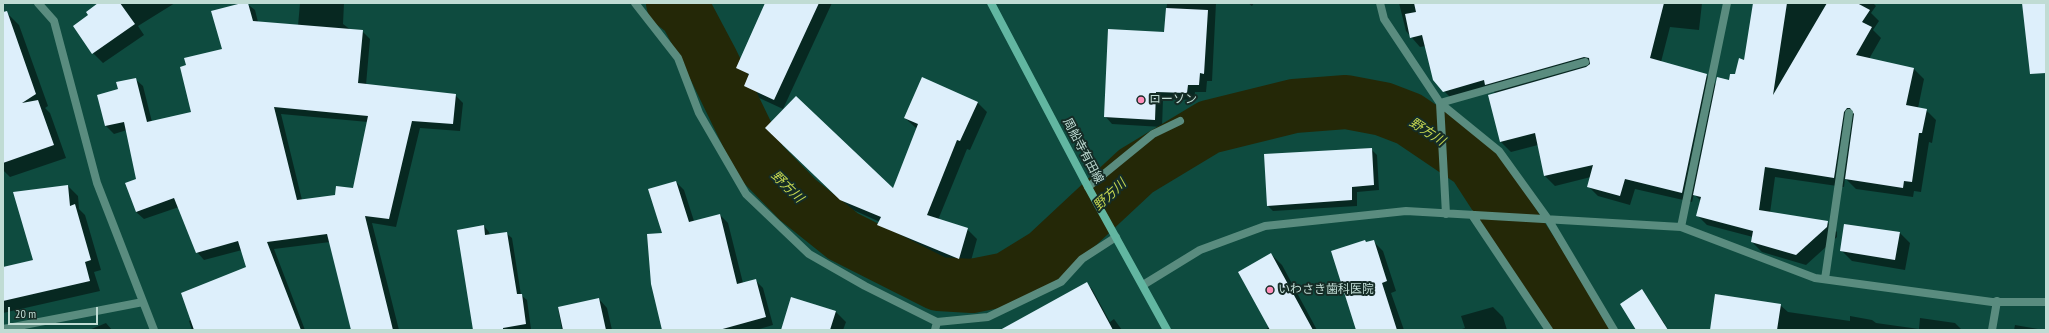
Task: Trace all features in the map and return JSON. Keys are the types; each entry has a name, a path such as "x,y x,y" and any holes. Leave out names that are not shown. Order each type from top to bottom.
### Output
{"main road":[{"name":"周船寺有田線","path":"991,3 1088,187 1167,330"}],"street":[{"path":"38,3 54,21 97,183 154,330"},
{"path":"635,3 678,58 699,113 746,194 809,254 936,326 988,317 1062,282 1082,259 1116,237"},
{"path":"1380,3 1384,18 1440,104 1499,151 1548,219 1614,330"},
{"path":"1680,227 1727,3"},
{"path":"1440,104 1585,62"},
{"path":"1440,104 1446,214"},
{"path":"1825,279 1849,113"},
{"path":"1088,187 1153,134 1180,121"},
{"path":"1143,285 1200,250 1265,226 1406,211 1680,227 1815,278 1996,302 2046,302"},
{"path":"1472,215 1549,330"},
{"path":"3,329 143,302"},
{"path":"1992,330 1996,302"}],"building":[{"path":"98,3 120,3 135,24 92,54 73,26 88,15 86,12"},
{"path":"242,3 248,3 253,21 363,30 358,83 456,94 453,124 412,121 389,219 365,216 393,330 351,330 327,234 267,242 301,330 194,330 181,293 246,267 238,241 196,253 174,198 136,212 125,183 136,179 124,122 105,126 97,95 118,89 116,82 136,78 147,122 191,112 180,67 186,65 184,58 222,49 211,11","holes":["274,107 368,116 353,188 336,186 335,195 297,200"]},
{"path":"765,3 819,3 774,100 744,86 749,74 736,68"},
{"path":"1414,3 1664,3 1650,58 1707,74 1682,193 1625,179 1620,196 1587,187 1593,165 1544,176 1535,133 1500,142 1488,95 1586,67 1590,64 1589,58 1584,57 1485,85 1484,80 1443,92 1433,80 1422,35 1410,38 1405,14 1416,12"},
{"path":"1753,3 1787,3 1773,95 1827,3 1857,3 1870,10 1862,22 1872,27 1856,55 1914,68 1906,105 1927,109 1922,133 1919,133 1912,182 1904,181 1903,188 1845,179 1854,114 1850,108 1847,108 1844,112 1834,178 1765,167 1759,210 1828,221 1827,227 1796,255 1751,242 1753,231 1696,216 1701,197 1693,195 1717,77 1729,80 1730,74 1735,74 1739,58 1744,60"},
{"path":"2022,3 2046,3 2046,73 2030,74"},
{"path":"1166,8 1208,10 1204,74 1200,73 1199,85 1188,85 1187,93 1156,92 1155,120 1104,117 1108,29 1164,32"},
{"path":"7,11 36,94 22,103 38,100 54,145 3,163 3,12"},
{"path":"922,77 978,102 960,141 957,140 927,215 968,228 959,259 877,225 881,217 840,200 765,128 796,96 893,188 918,124 904,118"},
{"path":"1372,148 1374,185 1352,187 1352,200 1267,206 1264,154"},
{"path":"676,181 689,222 720,214 737,284 756,279 766,317 719,330 662,330 651,284 647,234 662,233 648,189"},
{"path":"68,185 70,206 75,204 91,260 85,262 90,281 3,301 3,267 33,260 13,192"},
{"path":"1844,224 1900,232 1895,260 1840,251"},
{"path":"484,225 485,235 507,232 517,294 522,294 526,324 503,328 503,330 473,330 457,230"},
{"path":"1365,240 1366,242 1374,240 1387,281 1382,283 1397,330 1356,330 1331,251"},
{"name":"いわさき歯科医院","path":"1271,253 1313,330 1270,330 1238,272"},
{"path":"1087,282 1113,330 1000,330"},
{"path":"1642,289 1668,330 1636,330 1620,304"},
{"path":"1715,294 1781,304 1777,330 1710,330"},
{"path":"791,297 836,311 830,330 781,330"},
{"path":"599,298 606,330 563,330 558,307"}],"waterway":[{"name":"野方川","path":"673,3 686,13 712,62 760,161 798,200 843,236 938,284 972,286 1007,279 1046,255 1136,171 1209,127 1294,106 1346,102 1383,109 1409,119 1474,163 1582,330"}],"place":[{"name":"ローソン","path":"1141,100"},
{"name":"いわさき歯科医院","path":"1270,290"}]}
